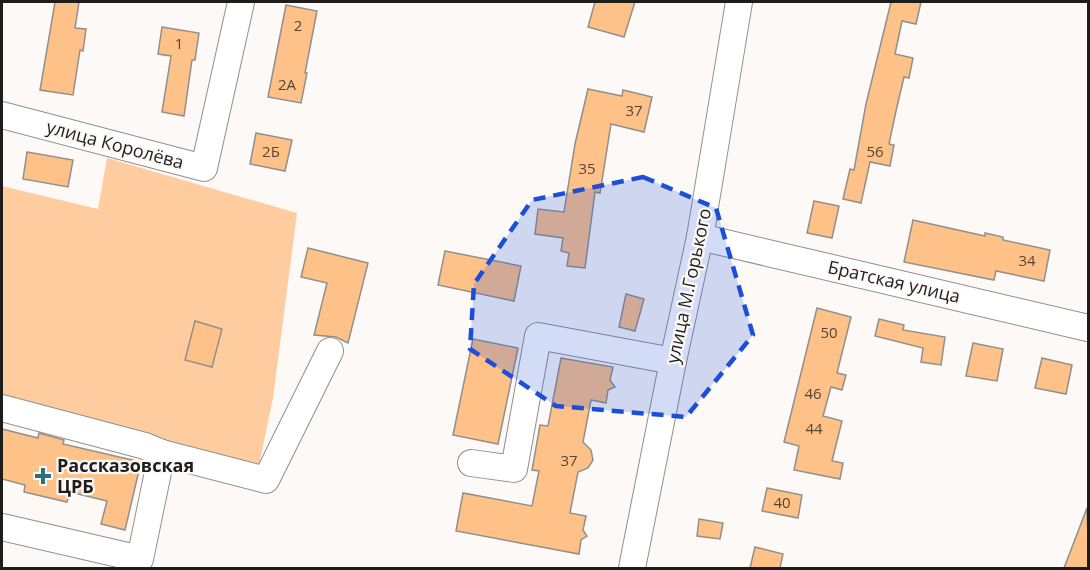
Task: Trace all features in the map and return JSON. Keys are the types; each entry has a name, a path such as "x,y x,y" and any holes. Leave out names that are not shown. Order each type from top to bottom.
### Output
{"street":[{"name":"улица Королёва","path":"2,115 204,168 241,2"},
{"name":"улица М.Горького","path":"632,568 700,237 739,2"},
{"name":"Братская улица","path":"700,237 1089,328"},
{"path":"471,463 513,469 538,336 673,361"},
{"path":"2,408 266,480 330,351"},
{"path":"2,527 140,559 162,453"}],"highlighted area":[{"path":"643,177 716,208 753,335 686,417 556,406 470,349 474,284 532,200"}],"shaded area":[{"path":"107,158 297,213 273,398 259,465 2,399 2,186 98,209"}],"building":[{"path":"55,2 79,2 75,28 86,29 83,51 80,50 73,95 40,90"},
{"path":"595,2 635,2 624,37 588,27"},
{"path":"891,2 921,2 916,24 902,21 895,54 913,58 909,78 904,77 896,111 889,144 894,145 890,166 870,162 861,203 843,199 850,169 854,170 866,104"},
{"path":"286,5 317,11 301,103 268,97"},
{"path":"162,27 199,33 195,60 192,60 184,116 162,112 171,56 158,54"},
{"path":"588,89 622,96 623,90 652,97 644,132 611,124 600,193 595,192 585,268 567,266 569,253 561,251 563,238 535,234 538,209 564,212 575,144"},
{"path":"256,133 292,140 285,171 250,164"},
{"path":"27,152 73,160 68,187 23,179"},
{"path":"814,201 839,206 832,238 807,233"},
{"path":"913,220 985,236 985,233 1003,237 1003,240 1050,250 1044,281 996,271 994,280 904,262"},
{"path":"308,248 368,263 348,343 336,337 314,335 327,283 301,277"},
{"path":"445,251 521,266 514,301 438,285"},
{"path":"626,294 644,299 635,331 619,327"},
{"path":"817,308 851,317 837,373 846,375 842,390 831,387 823,416 842,421 832,461 843,463 840,479 794,470 799,446 784,442"},
{"path":"879,319 904,325 903,330 945,337 941,365 921,362 923,348 875,336"},
{"path":"195,321 222,329 212,367 185,360"},
{"path":"473,339 518,348 498,444 453,435"},
{"path":"973,343 1003,349 997,381 966,376"},
{"path":"561,358 613,367 610,380 615,387 608,390 606,403 591,400 583,442 591,450 593,460 588,468 578,472 570,513 586,516 583,530 587,536 581,540 579,554 456,531 463,493 532,506 539,471 532,470 540,425 548,426"},
{"path":"1042,358 1072,365 1066,394 1035,388"},
{"path":"2,429 38,438 39,433 64,440 63,444 141,462 125,530 101,524 107,501 70,492 67,502 24,492 25,485 2,479"},
{"path":"767,488 802,495 798,518 762,511"},
{"path":"1087,508 1089,568 1064,568"},
{"path":"699,519 723,523 720,539 697,536"},
{"path":"755,547 783,554 780,568 750,568"}],"place":[{"name":"Рассказовская ЦРБ","path":"43,476"}]}
